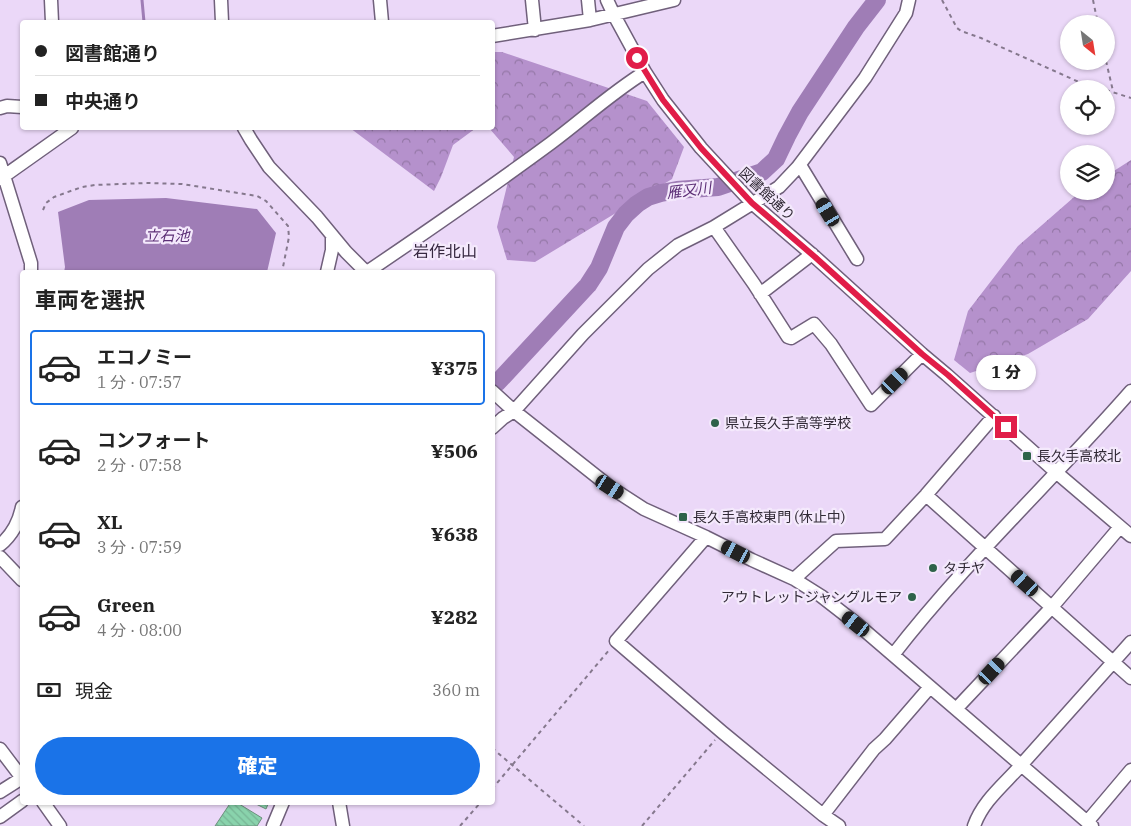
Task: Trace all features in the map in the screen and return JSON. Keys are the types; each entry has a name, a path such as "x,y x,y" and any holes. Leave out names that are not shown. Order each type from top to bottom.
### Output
{"street":[{"path":"51,0 52,20"},
{"path":"221,0 222,20"},
{"path":"380,0 382,20"},
{"path":"532,0 535,30"},
{"path":"588,0 590,20"},
{"name":"図書館通り","path":"607,0 645,72 672,112 701,148 752,203 812,254 1057,473 1131,536"},
{"path":"495,36 590,20 674,0"},
{"path":"495,425 514,411 583,334 648,270 678,245 714,227 779,187 800,165 864,78 906,13 909,0"},
{"path":"369,270 552,142 645,72"},
{"path":"0,108 6,106 20,107"},
{"path":"245,130 270,167 317,216 364,270"},
{"path":"4,181 59,132"},
{"path":"0,163 4,181 31,263 31,270"},
{"path":"800,165 857,259"},
{"path":"714,227 788,337 791,338 814,324 830,344 871,405 922,354"},
{"path":"327,270 332,250 332,235"},
{"path":"760,294 812,254"},
{"path":"892,655 964,570 1130,393"},
{"path":"495,394 610,487 644,509 794,579 821,596 1089,824 1131,770"},
{"path":"794,579 836,541 885,538 926,495 994,416"},
{"path":"926,495 1131,678"},
{"path":"0,545 17,525 20,514"},
{"path":"956,709 1052,607 1120,528"},
{"path":"706,537 616,642 722,732 839,826"},
{"path":"0,557 20,578"},
{"path":"974,826 977,817 998,788 1021,766 1131,642"},
{"path":"823,815 874,749 930,687"},
{"path":"0,749 20,775"},
{"path":"0,792 20,779"},
{"path":"0,817 20,802"},
{"path":"45,805 60,826"},
{"path":"274,826 282,805"},
{"path":"340,805 343,826"}],"path":[{"path":"942,0 957,28 961,31 981,38 1073,80"},
{"path":"1093,0 1096,15"},
{"path":"1115,93 1131,98"},
{"path":"44,210 46,203 54,197 82,187 95,185 182,184 257,196 266,201 288,226 289,237 282,270"},
{"path":"495,786 616,642"},
{"path":"642,826 722,732"},
{"path":"495,750 584,826"},
{"path":"460,826 478,805"}],"green space":[{"path":"495,52 502,52 647,101 684,147 672,179 535,262 507,260 497,227 514,157 491,130 495,130"},
{"path":"353,130 473,130 453,145 434,191"},
{"path":"1131,160 1131,271 1088,319 1028,354 970,373 954,360 968,311 1018,246 1071,200 1115,200 1115,170"}],"water":[{"name":"立石池","path":"166,198 257,209 276,233 267,270 64,270 58,212 89,200"}],"building":[{"path":"229,805 241,805 262,818 257,826 215,826"},
{"path":"258,805 268,805 266,809"}],"waterway":[{"path":"142,0 144,20"},
{"name":"雁又川","path":"497,383 588,285 599,268 616,227 637,204 648,197 661,193 718,187 762,172 776,159 800,112 856,27 877,0"}],"place":[{"name":"県立長久手高等学校","path":"715,423"},
{"name":"長久手高校北","path":"1027,456"},
{"name":"長久手高校東門 (休止中)","path":"683,517"},
{"name":"タチヤ","path":"933,568"},
{"name":"アウトレットジャングルモア","path":"912,597"}],"district":[{"name":"岩作北山","path":"445,251"}],"route":[{"path":"637,58 663,100 701,148 752,203 1006,427"}]}
